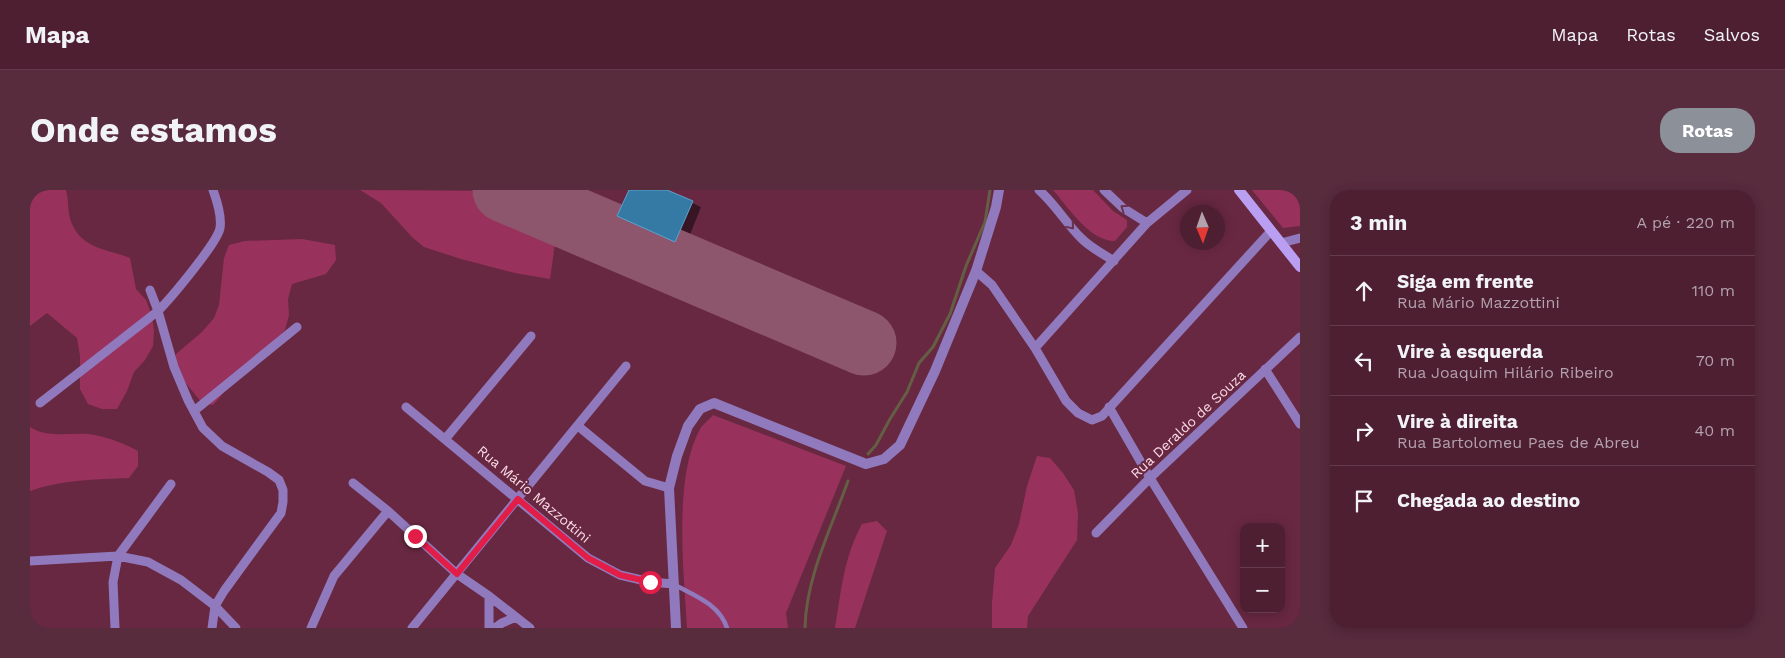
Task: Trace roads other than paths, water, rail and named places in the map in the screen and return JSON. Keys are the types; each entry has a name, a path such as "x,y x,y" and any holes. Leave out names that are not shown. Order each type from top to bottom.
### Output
{"main road":[{"path":"1239,190 1300,267"}],"street":[{"path":"40,403 158,311 213,242 220,230 221,218 213,190"},
{"path":"676,628 669,488 677,456 688,426 700,409 714,403 866,464 884,459 900,445 935,371 976,272 994,215 999,190"},
{"path":"1039,190 1049,199 1082,239 1114,261"},
{"path":"1104,190 1123,208 1148,223"},
{"path":"1035,348 1148,223 1188,190"},
{"path":"976,272 992,285 1035,348 1066,401 1078,413 1092,420 1102,416 1271,231"},
{"path":"1281,243 1300,238"},
{"path":"150,290 174,366 203,428 222,446 279,480 283,490 281,513 224,591 215,606 212,628"},
{"path":"194,412 297,327"},
{"path":"446,438 531,336"},
{"name":"Rua Deraldo de Souza","path":"1096,533 1150,478 1300,337"},
{"path":"412,628 626,366"},
{"path":"1266,369 1300,424"},
{"name":"Rua Mário Mazzottini","path":"406,407 446,438 588,558 620,575 650,582 674,584"},
{"path":"1109,407 1150,478 1243,628"},
{"path":"578,426 645,480 669,488"},
{"path":"353,483 388,511 457,574 530,628"},
{"path":"115,628 113,582 118,556 171,484"},
{"path":"311,628 334,576 388,511"},
{"path":"30,561 118,556 148,562 181,580 215,606 236,628"},
{"path":"489,596 489,628"},
{"path":"495,628 502,622 516,618"}],"lane":[{"name":"Rua Mário Mazzottini","path":"674,584 708,603 720,613 727,628"}],"waterway":[{"path":"868,454 876,445 907,392 919,363 933,347 950,314 966,266 985,222 990,190"},
{"path":"805,628 806,609 820,553 848,481"}]}
